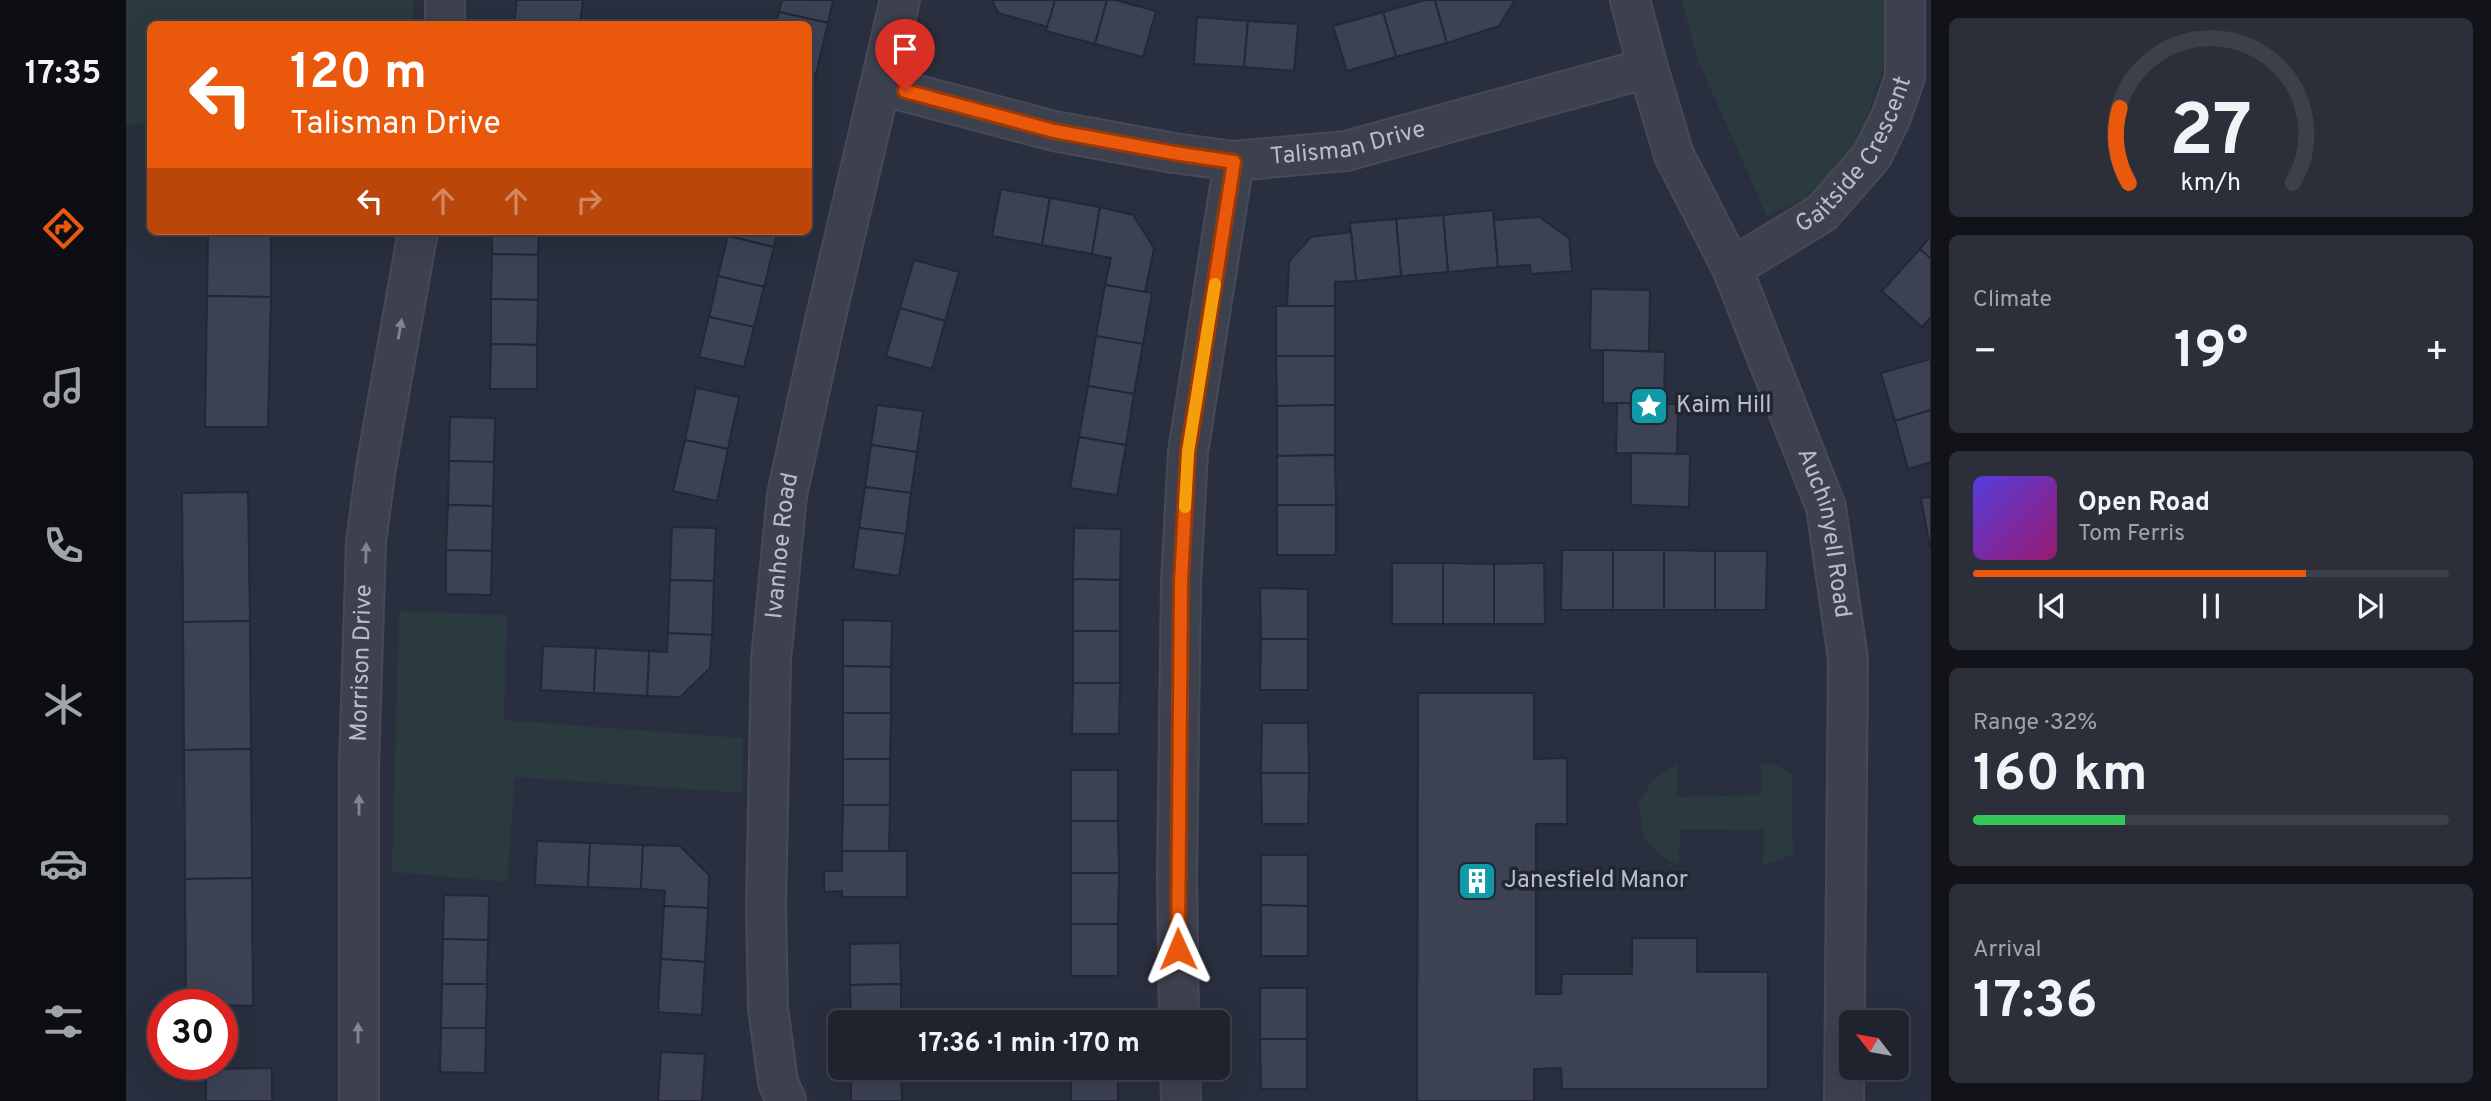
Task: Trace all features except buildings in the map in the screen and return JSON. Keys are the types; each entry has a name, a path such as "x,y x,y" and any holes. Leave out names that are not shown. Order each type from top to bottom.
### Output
{"street":[{"path":"444,21 445,0"},
{"name":"Ivanhoe Road","path":"786,1101 778,1082 768,1008 766,906 771,660 788,495 823,329 900,0"},
{"name":"Auchinyell Road","path":"1630,0 1674,155 1732,268 1826,507 1848,659 1844,1101"},
{"name":"Gaitside Crescent","path":"1732,268 1822,213 1872,156 1891,117 1905,77 1905,0"},
{"name":"Talisman Drive","path":"880,85 1054,131 1234,162 1346,152 1648,68"},
{"path":"1180,1010 1177,877 1180,648 1188,452 1234,162"},
{"name":"Morrison Drive","path":"359,1101 359,767 366,542 376,467 417,235"},
{"path":"1180,1080 1181,1101"}],"shaded area":[{"path":"126,0 414,0 413,21 147,21 147,125 126,124"},
{"path":"1682,0 1885,0 1886,60 1860,139 1811,196 1767,216 1697,58"},
{"path":"399,611 507,615 504,720 742,738 742,793 515,777 507,882 392,872"},
{"path":"1761,763 1774,764 1792,774 1793,855 1763,866 1764,830 1680,829 1679,865 1661,857 1644,838 1638,805 1653,779 1677,764 1677,797 1761,795"}],"slow traffic":[{"path":"1185,507 1188,452 1215,284"}],"place":[{"name":"Kaim Hill","path":"1649,406"},
{"name":"Janesfield Manor","path":"1477,881"}],"route":[{"path":"905,91 1054,131 1234,162 1188,452 1181,581 1178,949"}]}
